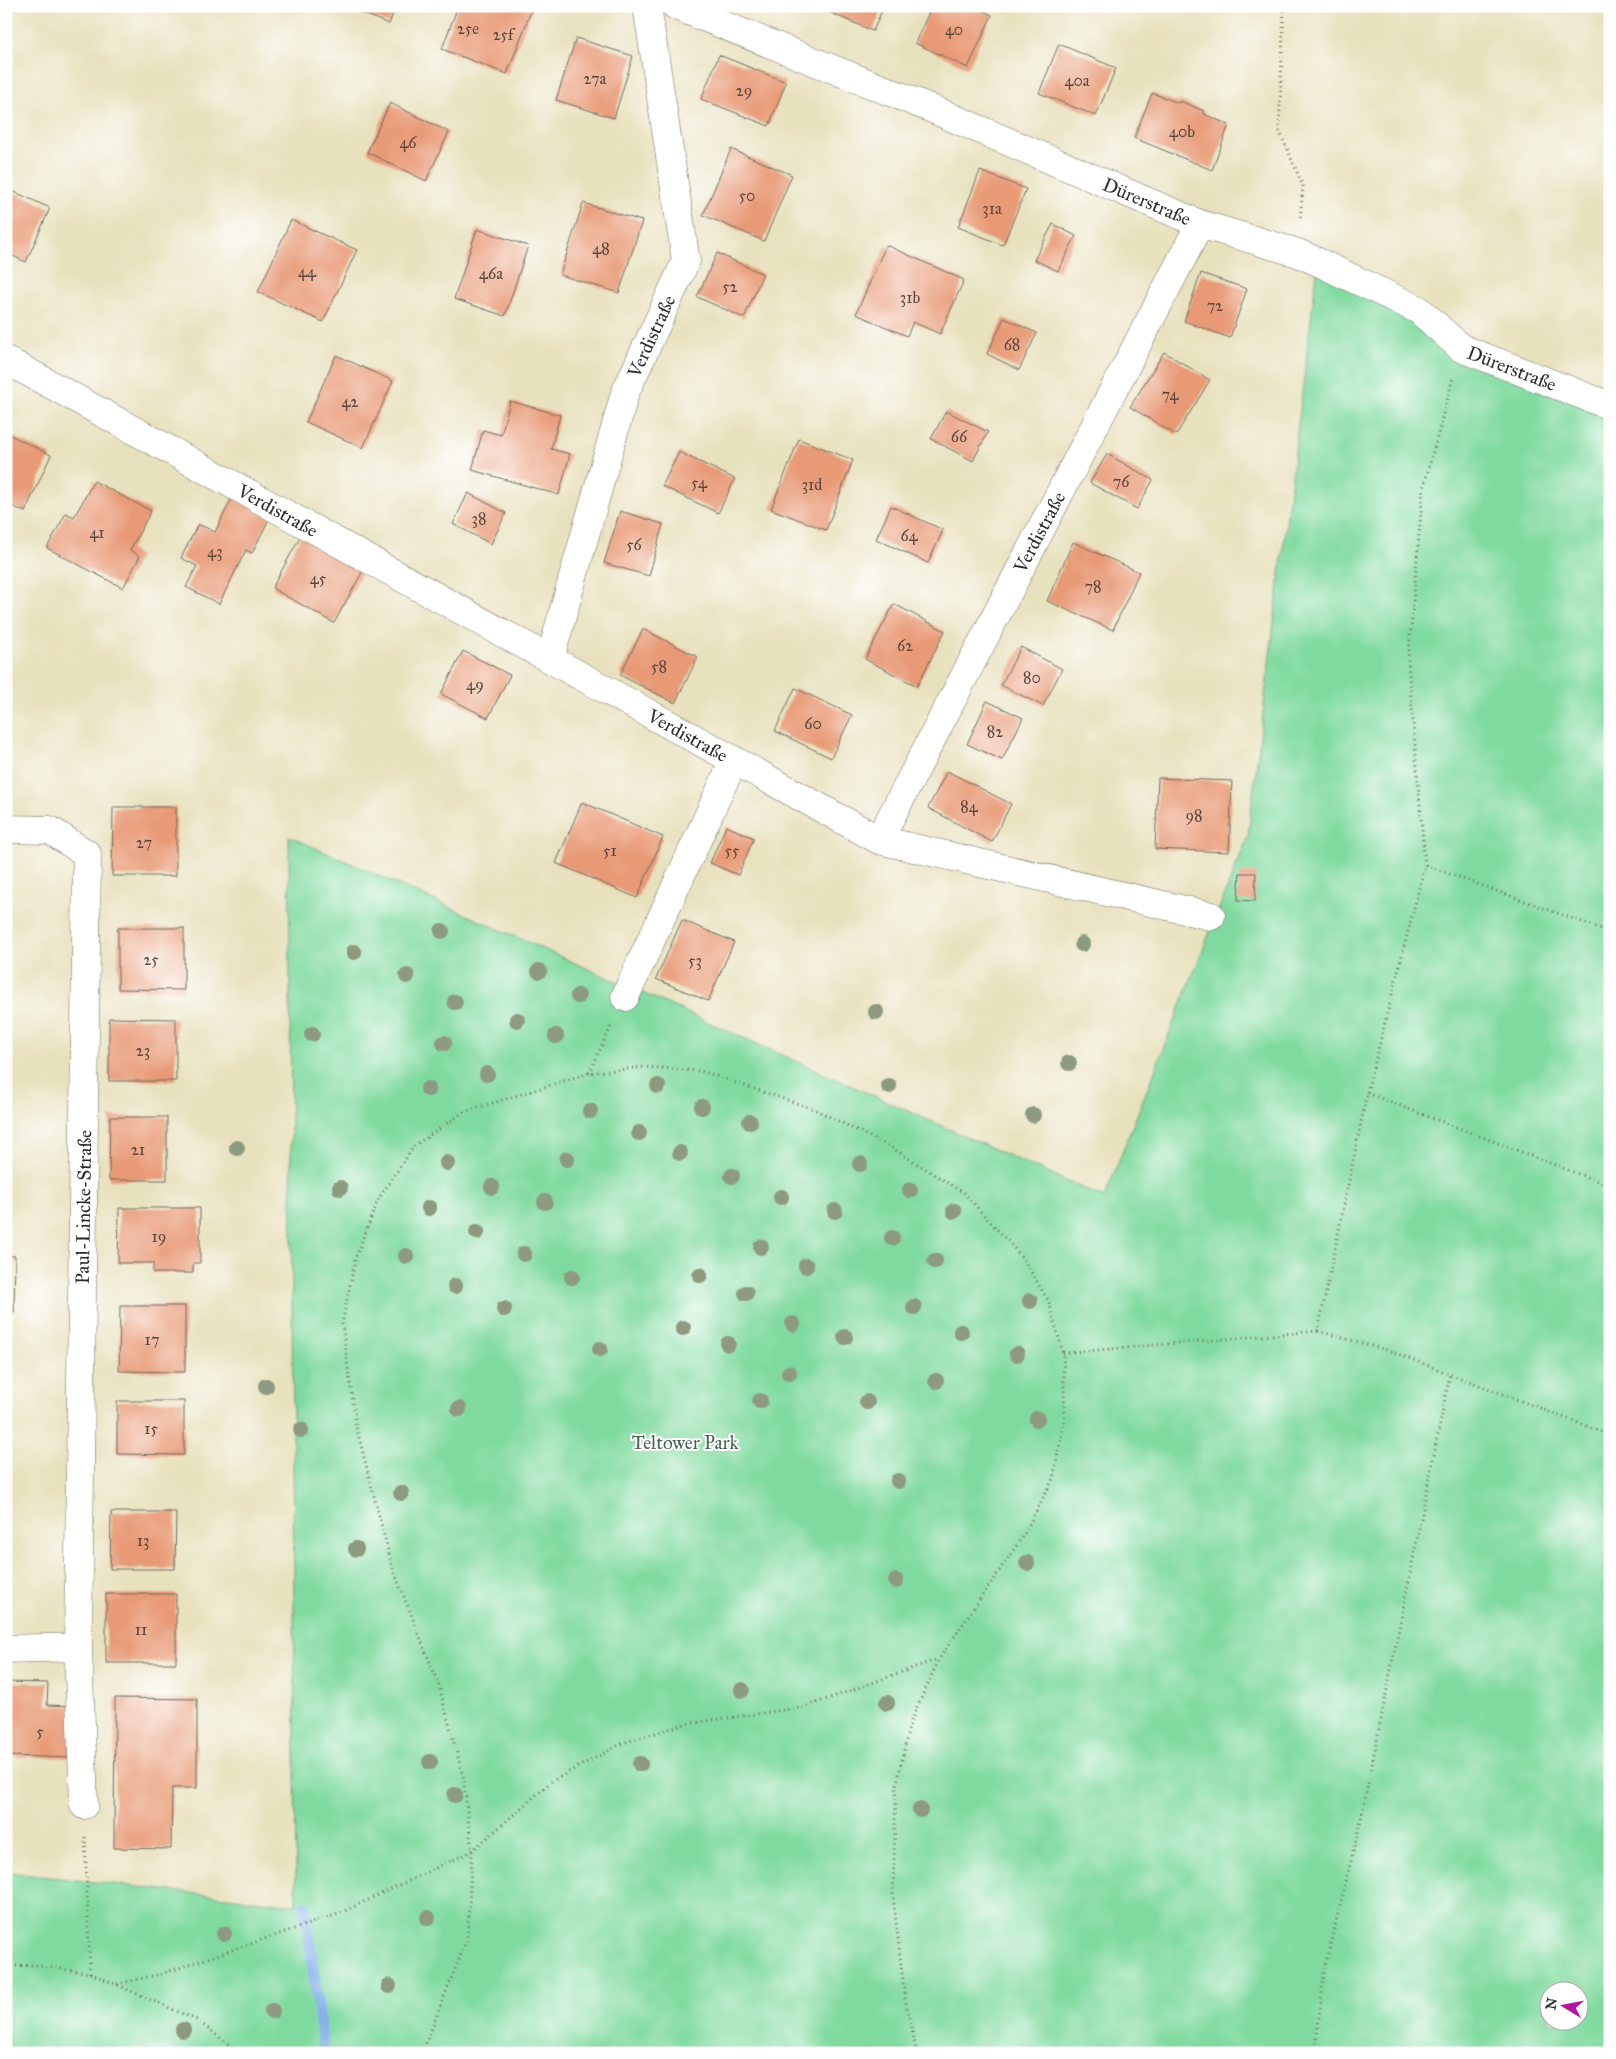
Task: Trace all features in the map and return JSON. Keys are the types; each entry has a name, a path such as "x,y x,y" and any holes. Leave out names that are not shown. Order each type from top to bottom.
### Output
{"street":[{"name":"Verdistraße","path":"550,659 625,393 686,261 648,6"},
{"name":"Dürerstraße","path":"676,6 925,106 1200,224 1298,253 1418,310 1461,348 1610,406"},
{"name":"Verdistraße","path":"878,840 1200,224"},
{"name":"Verdistraße","path":"6,360 878,840 1211,916"},
{"path":"624,997 734,760"},
{"name":"Paul-Lincke-Straße","path":"6,829 50,830 87,854 78,1647 84,1805"},
{"path":"6,1649 78,1647"}],"path":[{"path":"1284,6 1279,130 1303,186 1298,253"},
{"path":"1318,1331 1367,1093 1425,864 1408,661 1423,489 1461,348"},
{"path":"1425,864 1610,932"},
{"path":"589,1073 624,997"},
{"path":"422,2053 467,1939 472,1851 464,1776 438,1683 392,1566 356,1426 342,1324 356,1256 379,1198 414,1146 464,1112 589,1073 645,1067 701,1071 814,1109 892,1148 964,1193 1022,1256 1049,1302 1062,1354 1065,1417 1053,1479 1023,1536 939,1659 910,1723 896,1787 893,1895 905,1999 917,2053"},
{"path":"1367,1093 1610,1186"},
{"path":"1062,1354 1318,1331 1390,1351 1610,1435"},
{"path":"1315,2053 1325,1966 1360,1824 1450,1374"},
{"path":"117,1984 161,1974 338,1914 472,1851 552,1781 623,1742 685,1724 805,1706 939,1659"},
{"path":"84,1805 90,1974"},
{"path":"6,1966 34,1965 90,1974 117,1984 197,2020 240,2053"}],"green space":[{"name":"Teltower Park","path":"1318,262 1461,348 1610,406 1610,2053 6,2053 6,1872 296,1905 289,836 1104,1198 1248,836"}],"building":[{"path":"344,6 396,6 389,24"},
{"path":"458,6 533,6 507,74 442,49"},
{"path":"828,6 884,6 873,31 826,11"},
{"path":"932,6 974,6 992,15 968,68 915,43"},
{"path":"576,38 633,56 614,118 556,100"},
{"path":"1059,44 1116,68 1096,116 1039,93"},
{"path":"719,55 786,82 769,126 701,99"},
{"path":"1152,93 1179,103 1180,101 1204,111 1204,114 1229,125 1212,170 1134,138"},
{"path":"390,103 449,132 426,181 367,152"},
{"path":"731,149 792,175 764,241 703,215"},
{"path":"980,171 1026,189 1003,245 958,227"},
{"path":"6,188 50,208 26,262 6,253"},
{"path":"583,203 642,221 619,293 560,275"},
{"path":"291,220 357,250 323,322 258,292"},
{"path":"1053,224 1076,236 1058,271 1034,260"},
{"path":"477,229 528,246 505,316 454,299"},
{"path":"886,245 964,280 940,334 913,322 907,336 856,314"},
{"path":"717,253 763,274 744,318 697,297"},
{"path":"1201,273 1247,289 1230,338 1184,321"},
{"path":"1004,318 1037,333 1019,370 987,354"},
{"path":"1164,352 1210,380 1176,435 1130,407"},
{"path":"336,355 393,381 363,448 306,422"},
{"path":"510,401 560,415 551,449 570,454 559,495 472,470 483,430 501,435"},
{"path":"946,411 988,432 973,461 931,439"},
{"path":"6,433 51,455 25,512 6,503"},
{"path":"799,439 853,460 826,530 771,509"},
{"path":"679,452 735,479 718,513 662,486"},
{"path":"1107,454 1153,480 1137,509 1090,483"},
{"path":"94,481 151,511 130,550 140,556 123,588 47,548 66,513 74,517"},
{"path":"468,493 506,513 491,544 453,524"},
{"path":"232,498 270,517 252,553 246,550 219,604 186,587 197,566 181,558 198,524 215,532"},
{"path":"891,506 943,530 928,563 876,539"},
{"path":"620,511 663,524 649,576 604,563"},
{"path":"302,534 364,569 334,623 272,588"},
{"path":"1073,542 1139,572 1113,630 1047,601"},
{"path":"894,604 945,631 917,686 865,659"},
{"path":"643,629 698,657 675,703 620,675"},
{"path":"1021,647 1062,669 1043,706 1001,685"},
{"path":"463,651 510,675 488,718 441,694"},
{"path":"795,688 852,715 831,758 775,731"},
{"path":"987,701 1023,718 1002,760 967,744"},
{"path":"947,771 1011,804 992,842 928,808"},
{"path":"1158,778 1232,781 1229,852 1155,849"},
{"path":"582,802 663,837 637,898 556,863"},
{"path":"113,807 176,807 176,876 112,876"},
{"path":"726,826 754,838 738,875 710,863"},
{"path":"1240,873 1256,873 1255,901 1238,900"},
{"path":"682,920 734,942 708,1001 656,979"},
{"path":"118,928 184,928 184,990 118,989"},
{"path":"109,1018 176,1019 176,1081 109,1081"},
{"path":"110,1117 167,1117 167,1180 109,1180"},
{"path":"119,1208 200,1208 200,1263 193,1263 193,1273 153,1273 153,1263 118,1263"},
{"path":"6,1256 15,1256 14,1312 6,1312"},
{"path":"120,1306 185,1306 185,1372 119,1371"},
{"path":"117,1401 184,1401 184,1455 117,1454"},
{"path":"111,1512 176,1512 175,1569 110,1569"},
{"path":"106,1594 176,1594 176,1663 106,1663"},
{"path":"6,1682 48,1683 47,1705 75,1706 74,1758 6,1756"},
{"path":"115,1698 197,1699 197,1788 172,1788 171,1849 114,1848"}],"waterway":[{"path":"305,1906 306,1922"},
{"path":"308,1928 324,2053"}]}
